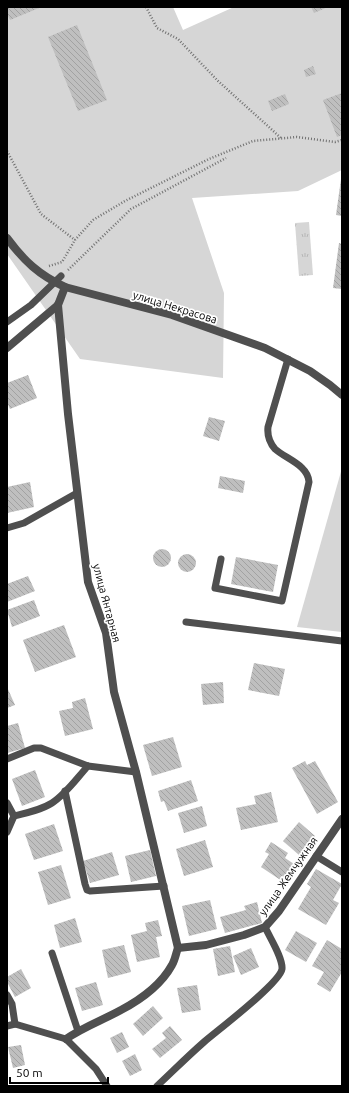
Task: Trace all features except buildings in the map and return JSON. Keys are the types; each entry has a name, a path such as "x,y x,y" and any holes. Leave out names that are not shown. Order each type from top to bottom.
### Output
{"street":[{"name":"улица Некрасова","path":"7,238 18,253 35,270 65,287 172,315 265,348 320,377 342,395"},
{"path":"7,348 58,304 65,287"},
{"name":"улица Янтарная","path":"58,304 77,493 88,582 106,633 111,679 136,772 178,948"},
{"name":"улица Жемчужная","path":"178,948 206,945 244,935 265,927 279,912 342,819"},
{"path":"66,1038 122,1010 154,987 163,978 172,965 178,948"}],"lane":[{"path":"7,322 31,305 62,276"},
{"path":"221,559 215,588 282,601 309,482 308,475 303,468 275,449 268,437 268,427 288,359"},
{"path":"7,528 24,523 77,493"},
{"path":"186,622 342,641"},
{"path":"7,758 23,752 41,748 88,766 136,772"},
{"path":"7,832 14,816 44,807 53,802 88,766"},
{"path":"65,791 87,890 164,886"},
{"path":"7,803 14,816"},
{"path":"316,856 342,872"},
{"path":"158,1086 204,1042 263,992 279,976 282,971 281,962 265,927"},
{"path":"52,953 78,1031"},
{"path":"7,995 12,1004 15,1024"},
{"path":"7,1026 15,1024 66,1038 96,1069 107,1086"}],"path":[{"path":"146,7 157,28 178,39 218,81 281,138"},
{"path":"35,270 62,262 76,240 93,220 125,201 209,159 253,141 297,137 335,142 342,140"},
{"path":"7,151 41,214 76,240"},
{"path":"62,276 131,209 226,158"}],"green space":[{"path":"7,7 173,7 183,30 234,7 342,7 342,170 298,191 192,198 224,293 223,378 80,359 7,254"},
{"path":"309,222 313,275 299,276 295,223"},
{"path":"342,468 342,632 297,627"}]}
